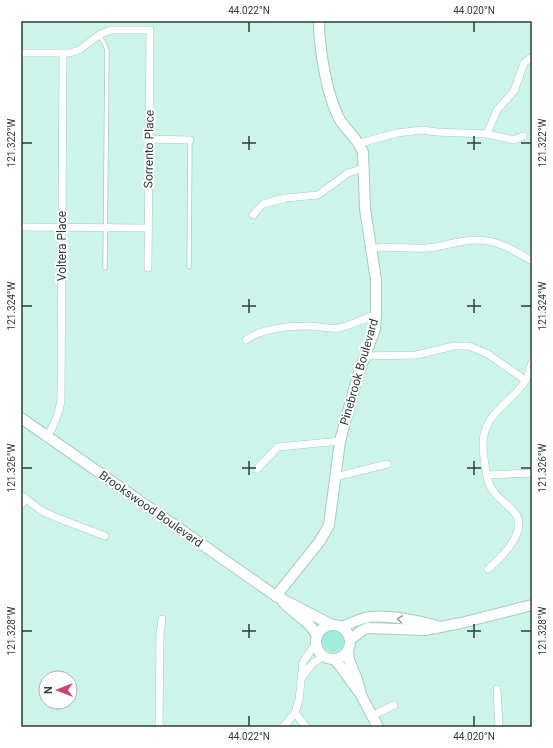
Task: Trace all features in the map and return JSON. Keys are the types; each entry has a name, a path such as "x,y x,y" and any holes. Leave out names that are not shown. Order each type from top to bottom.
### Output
{"main road":[{"name":"Pinebrook Boulevard","path":"278,597 326,533 331,517 340,441 351,397 374,329 376,316 376,280 365,209 365,168 363,152 360,143 341,121 334,106 322,56 319,21"},
{"name":"Brookswood Boulevard","path":"21,418 278,597 336,626"},
{"name":"Brookswood Boulevard","path":"278,597 289,609 309,625 316,640"},
{"path":"329,658 340,657 361,631 368,628 425,630 532,605"},
{"path":"378,727 362,697 349,680 343,669 319,652 316,640 322,628 375,616 426,623 439,627"},
{"path":"336,626 346,631 349,645 349,660 362,697"}],"street":[{"name":"Sorrento Place","path":"99,35 113,30 150,30 148,268"},
{"path":"21,53 63,53 79,50 99,35"},
{"name":"Voltera Place","path":"47,436 53,428 58,416 61,401 63,53"},
{"path":"487,134 497,110 514,91 524,63 532,57"},
{"path":"360,143 397,133 422,130 487,134 514,140 523,136"},
{"path":"149,139 190,140"},
{"path":"253,215 263,204 286,198 318,195 342,177 354,171 365,168"},
{"path":"21,227 148,228"},
{"path":"372,248 387,247 420,249 477,240 493,242 512,249 532,261"},
{"path":"246,340 254,334 262,331 293,327 338,328 365,318 376,316"},
{"path":"365,356 416,355 454,346 469,346 488,354 525,380"},
{"path":"488,568 506,553 516,536 519,526 515,513 496,496 490,486 483,445 484,430 489,420 525,380 532,362"},
{"path":"257,469 278,447 340,441"},
{"path":"335,477 387,464"},
{"path":"487,475 532,473"},
{"path":"21,506 23,497 42,511 105,536"},
{"path":"159,727 160,634 162,619"},
{"path":"282,727 295,713 299,700 303,662 316,640"},
{"path":"302,678 313,662 329,658"},
{"path":"497,689 499,727"},
{"path":"372,716 394,705"},
{"path":"295,713 306,727"}],"lane":[{"path":"99,35 107,51 105,268"},
{"path":"189,267 190,140"}],"green space":[{"path":"333,630 337,631 343,637 343,645 337,651 333,652 329,651 323,645 322,641 323,637 329,631"}],"waterway":[{"path":"325,21 339,21"}]}
